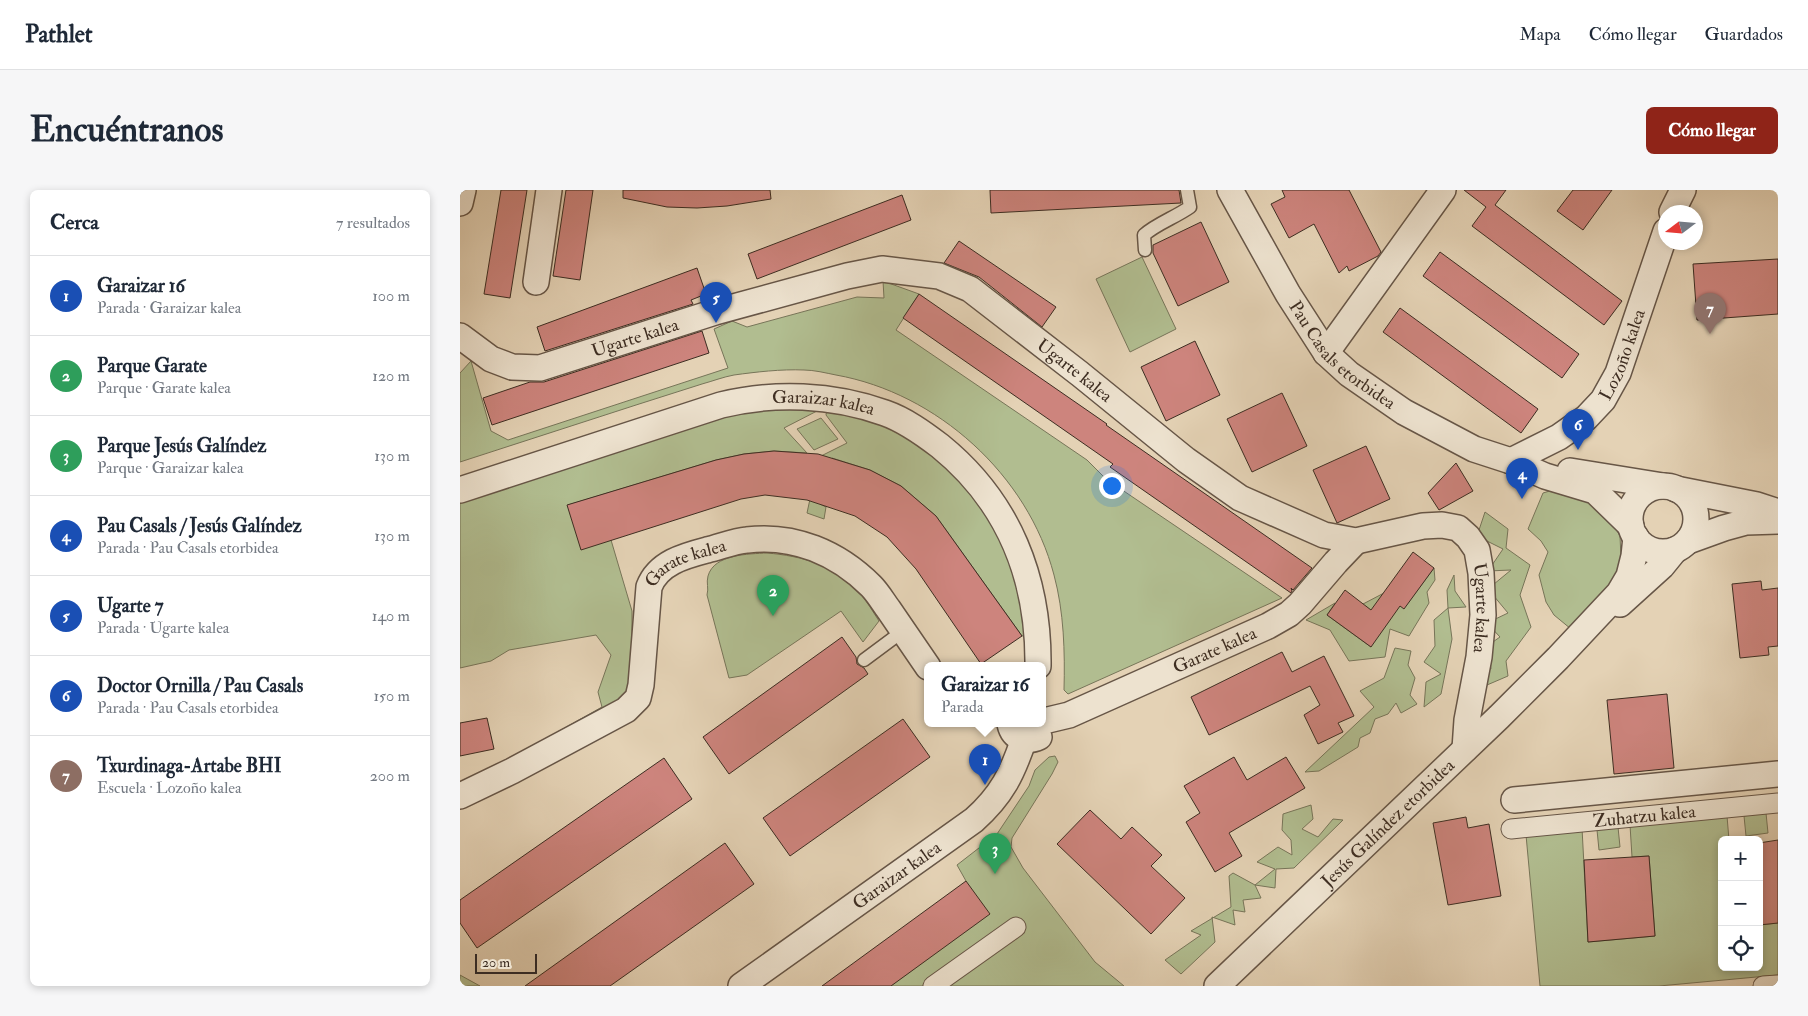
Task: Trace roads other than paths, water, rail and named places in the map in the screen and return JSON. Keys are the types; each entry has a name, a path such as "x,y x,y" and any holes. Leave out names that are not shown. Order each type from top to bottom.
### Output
{"street":[{"path":"460,203 462,190"},
{"path":"536,282 549,190"},
{"name":"Pau Casals etorbidea","path":"1230,190 1288,294 1326,353 1349,374 1404,412 1474,449 1511,461 1545,476 1595,491 1633,532"},
{"path":"1326,353 1443,190"},
{"path":"1676,205 1683,190"},
{"name":"Lozoño kalea","path":"1511,461 1559,437 1586,418 1603,400 1618,373 1660,250"},
{"name":"Ugarte kalea","path":"460,336 491,358 512,367 540,368 715,312 848,276 882,269 939,276 970,290 1080,374 1186,460 1240,498 1324,535 1356,541 1422,526 1442,525 1458,528 1468,536 1477,550 1481,573 1483,615 1480,656 1467,720 1465,749"},
{"name":"Garaizar kalea","path":"460,490 720,405 744,399 803,396 834,400 886,413 909,424 953,458 991,500 1016,543 1031,593 1038,644 1038,662"},
{"name":"Pau Casals etorbidea","path":"1511,461 1669,488 1757,505 1778,512"},
{"path":"1681,546 1695,525 1694,508 1683,494 1669,488 1649,490 1638,499 1631,512 1633,532 1646,548 1653,550 1668,552 1724,528 1746,522 1778,521"},
{"name":"Jesús Galíndez etorbidea","path":"1217,986 1465,749 1558,658 1619,593 1629,576 1634,556 1633,532"},
{"name":"Garate kalea","path":"460,796 610,720 626,710 638,698 641,685 649,587 653,577 659,570 681,559 747,540 776,539 802,543 829,554 852,569 872,587 925,662"},
{"name":"Garate kalea","path":"1046,713 1069,714 1268,626 1300,604 1356,541"},
{"name":"Jesús Galíndez etorbidea","path":"1558,658 1662,566 1681,546"},
{"path":"1017,732 1029,740 1040,736 1047,727 1046,720"},
{"name":"Garaizar kalea","path":"740,986 974,820 996,798 1014,770 1017,732"},
{"name":"Zuhatzu kalea","path":"1514,800 1778,774"},
{"name":"Zuhatzu kalea","path":"1511,829 1778,803"},
{"path":"933,986 1016,927"},
{"path":"1763,986 1778,985"}],"lane":[{"path":"1145,250 1144,235 1150,229 1190,207 1188,190"},
{"path":"864,660 903,631"}],"place":[{"name":"Ugarte 7","path":"716,323"},
{"name":"Txurdinaga-Artabe BHI","path":"1710,334"},
{"name":"Doctor Ornilla / Pau Casals","path":"1578,450"},
{"name":"Pau Casals / Jesús Galíndez","path":"1522,499"},
{"name":"Parque Garate","path":"773,616"},
{"name":"Garaizar 16","path":"985,785"},
{"name":"Parque Jesús Galíndez","path":"995,874"}]}
